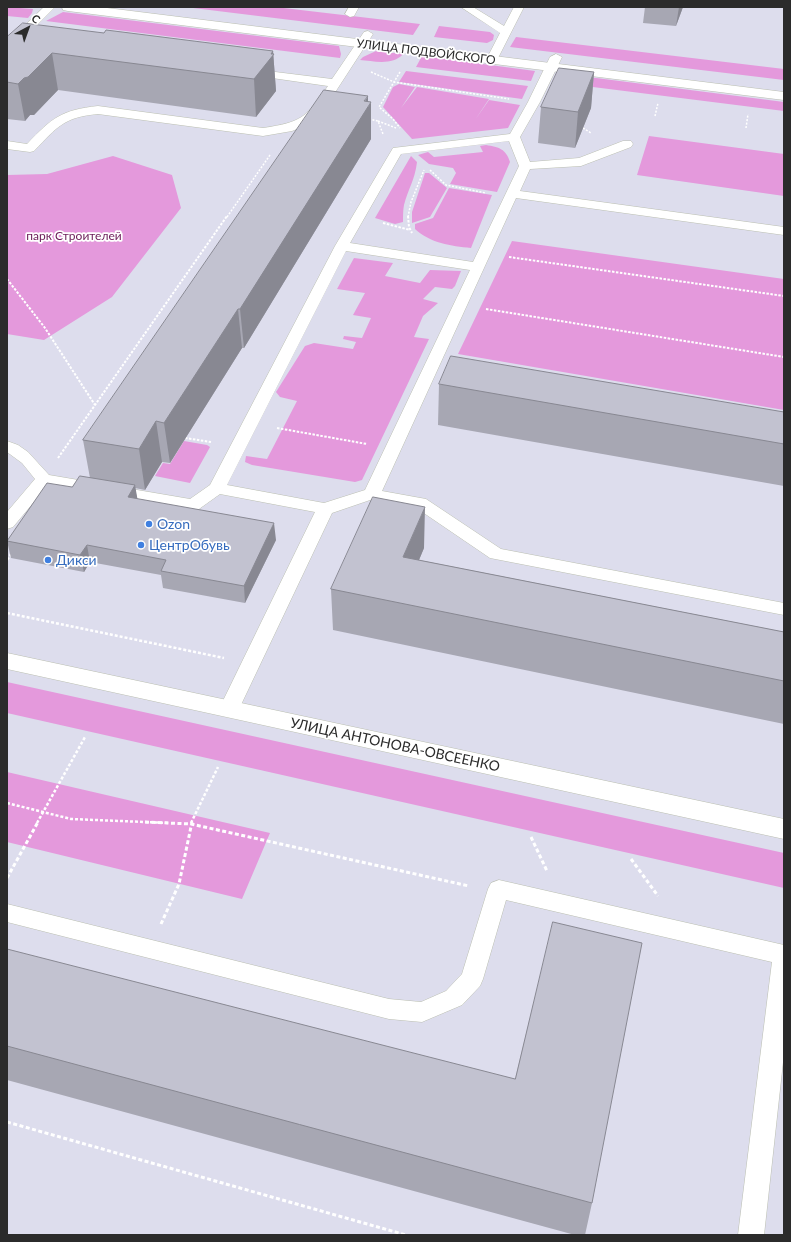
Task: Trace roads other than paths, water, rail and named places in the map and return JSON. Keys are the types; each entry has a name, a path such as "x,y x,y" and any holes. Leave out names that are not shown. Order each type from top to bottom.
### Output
{"street":[{"name":"УЛИЦА ПОДВОЙСКОГО","path":"68,7 364,39 554,62 784,85"},
{"name":"УЛИЦА ПОДВОЙСКОГО","path":"143,7 364,39"},
{"name":"УЛИЦА ПОДВОЙСКОГО","path":"554,62 784,96"},
{"name":"УЛИЦА АНТОНОВА-ОВСЕЕНКО","path":"7,661 784,829"}],"lane":[{"path":"11,45 50,7"},
{"path":"466,7 506,32"},
{"path":"494,55 519,7"},
{"path":"7,145 30,148 58,120 68,114 81,110 98,110 263,132 288,128 305,121 317,111 364,39"},
{"path":"11,45 30,44"},
{"path":"372,494 524,166 514,137 554,62"},
{"path":"241,71 334,83"},
{"path":"7,446 16,449 44,478 193,505 217,488 342,246 397,151 514,137"},
{"path":"524,166 581,162 627,144"},
{"path":"511,195 784,231"},
{"path":"342,246 478,267"},
{"path":"426,379 442,381"},
{"path":"7,523 44,478"},
{"path":"217,488 325,509 372,494 420,503 496,554 784,609"},
{"path":"229,709 325,509"},
{"path":"7,913 389,1008 422,1012 454,998 472,979 499,890 784,955 776,1087 751,1235"}],"place":[{"name":"Ozon","path":"149,524"},
{"name":"ЦентрОбувь","path":"141,545"},
{"name":"Дикси","path":"48,560"}],"park label":[{"name":"парк Строителей","path":"74,236"}]}
